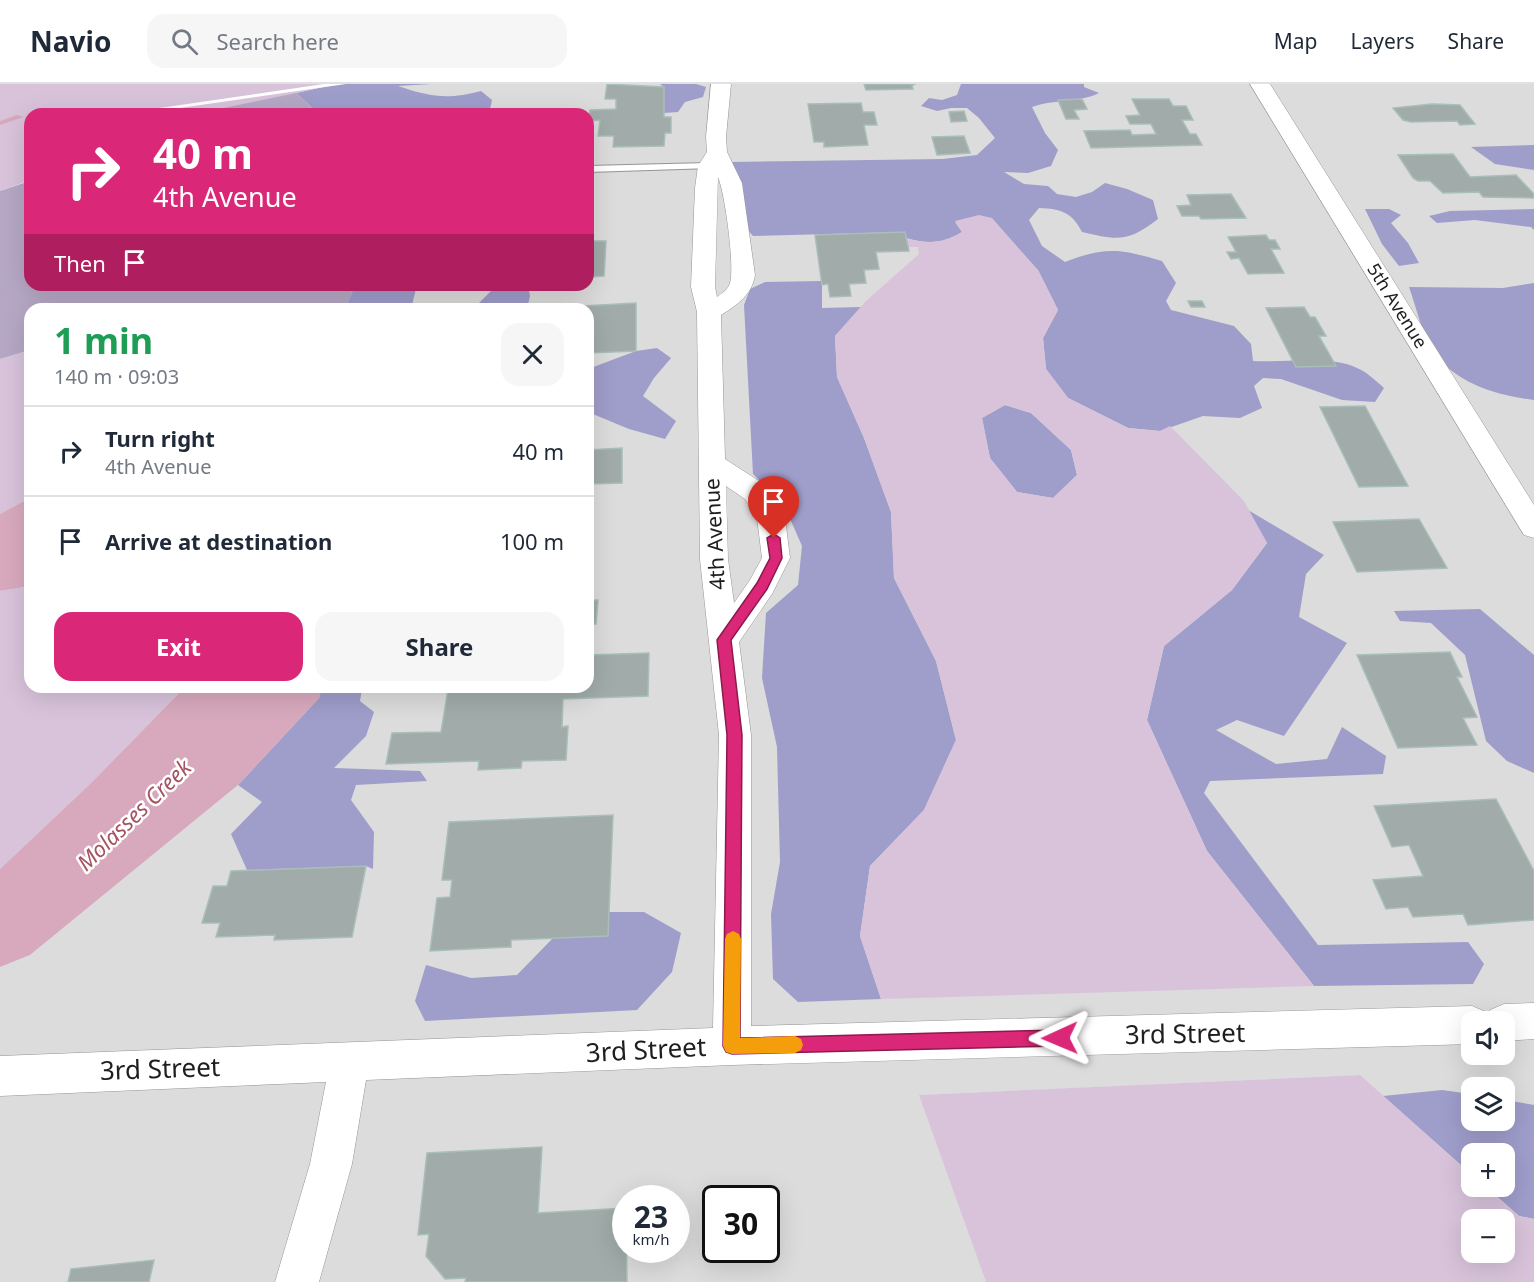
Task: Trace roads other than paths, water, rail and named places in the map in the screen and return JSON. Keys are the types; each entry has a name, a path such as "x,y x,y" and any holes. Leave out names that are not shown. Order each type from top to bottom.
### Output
{"street":[{"name":"4th Avenue","path":"721,84 712,159 703,287 709,312 714,559 735,735 732,1046"},
{"name":"5th Avenue","path":"1260,84 1534,528"},
{"name":"4th Avenue","path":"709,312 733,298 742,283 736,208 731,183 712,159"},
{"path":"705,249 740,249"},
{"name":"4th Avenue","path":"712,463 755,492 771,519 776,558 762,585 724,640"},
{"path":"1515,1022 1534,1021"},
{"name":"3rd Street","path":"0,1076 732,1046 1461,1026"},
{"path":"297,1282 331,1164 349,1063"}],"lane":[{"path":"594,169 712,159"}],"water":[{"path":"24,502 24,587 0,591 0,514"},
{"name":"Molasses Creek","path":"179,693 320,693 319,698 238,785 30,955 0,967 0,869 92,782"}],"waterway":[{"path":"0,123 20,117"}]}
